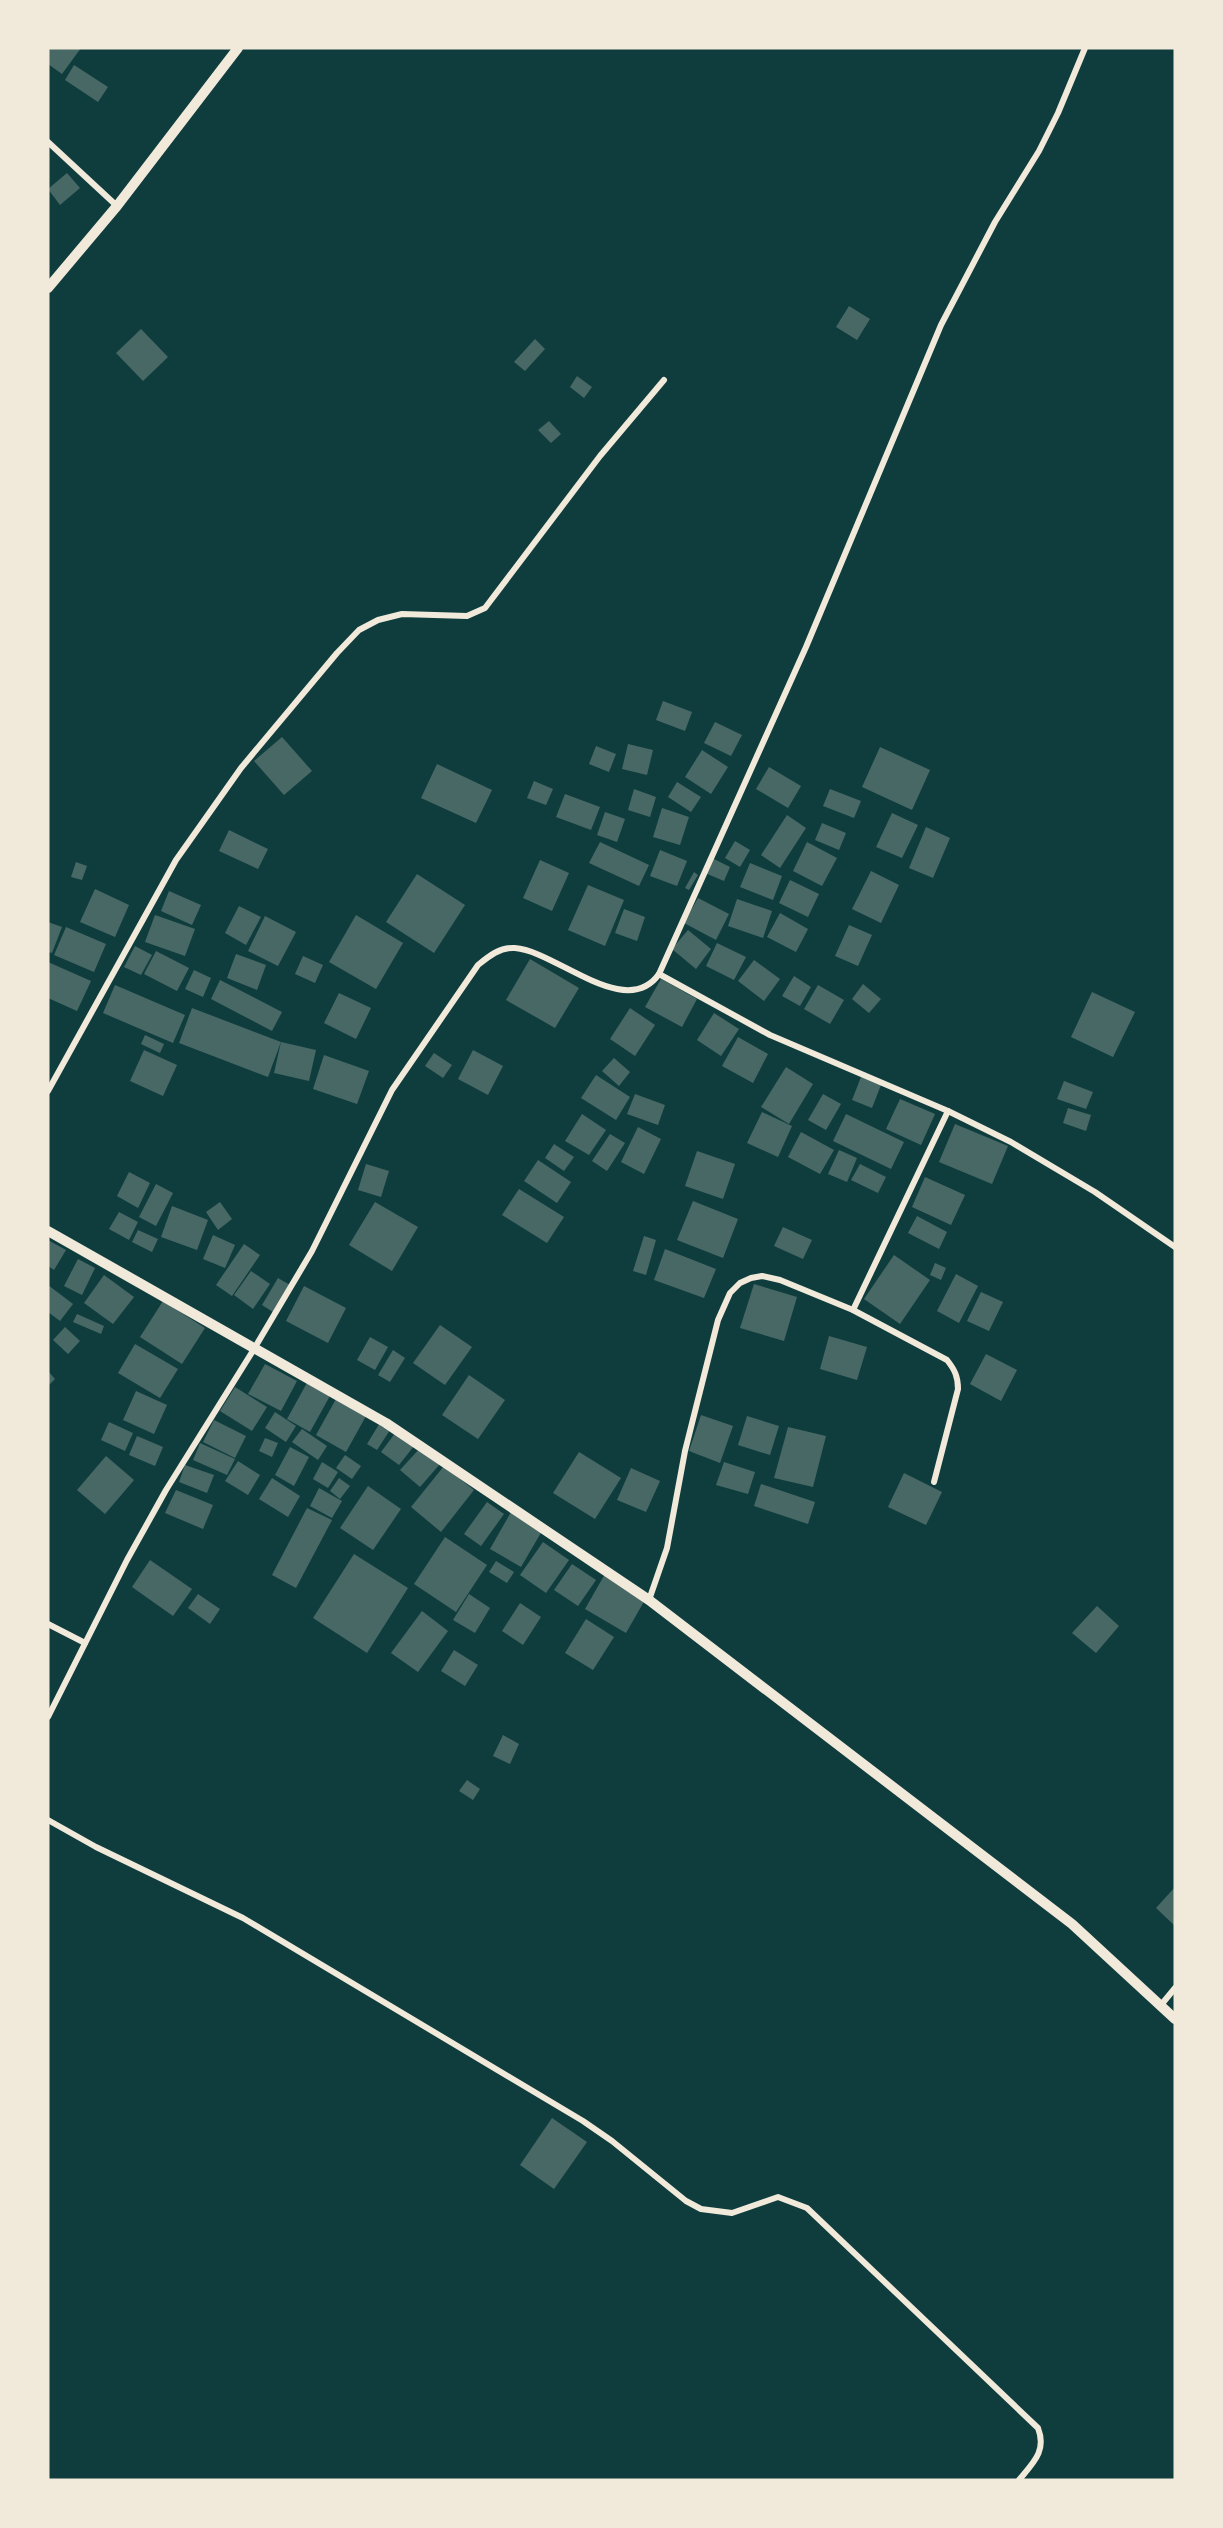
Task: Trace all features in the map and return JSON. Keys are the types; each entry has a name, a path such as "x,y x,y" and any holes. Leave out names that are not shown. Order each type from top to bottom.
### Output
{"street":[{"path":"48,288 117,206 237,48"},
{"path":"48,1717 166,1490 312,1251 392,1090 478,965 502,949 515,948 532,952 601,984 630,992 647,986 658,974 806,647 941,325 995,222 1039,151 1085,48"},
{"path":"48,142 117,206"},
{"path":"48,1091 176,860 241,768 337,653 359,630 378,620 402,614 467,616 485,608 600,456 664,380"},
{"path":"658,974 770,1035 948,1111 1011,1142 1086,1186 1175,1247"},
{"path":"853,1310 948,1111"},
{"path":"48,1232 386,1423 649,1600 1072,1924 1175,2019"},
{"path":"649,1600 667,1548 685,1451 718,1320 730,1293 751,1278 762,1276 780,1280 853,1310 947,1360 955,1369 958,1389 934,1482"},
{"path":"48,1623 85,1643"},
{"path":"48,1820 96,1847 243,1918 583,2121 694,2206 732,2213 778,2197 807,2208 1038,2428 1042,2444 1041,2451 1019,2480"},
{"path":"1161,2005 1175,1988"}],"building":[{"path":"48,48 81,48 62,74 48,64"},
{"path":"74,65 108,87 98,102 65,80"},
{"path":"67,173 80,188 60,205 48,189"},
{"path":"849,306 870,319 857,340 836,327"},
{"path":"141,329 168,357 143,381 116,353"},
{"path":"535,339 545,349 525,371 514,362"},
{"path":"577,376 592,387 584,398 570,387"},
{"path":"549,421 561,434 551,443 538,430"},
{"path":"663,701 692,712 685,731 656,720"},
{"path":"715,722 742,735 731,756 704,743"},
{"path":"282,737 312,771 284,795 254,761"},
{"path":"628,744 653,750 647,775 622,769"},
{"path":"596,746 616,754 609,772 589,764"},
{"path":"880,747 930,770 912,810 862,787"},
{"path":"702,750 728,767 711,794 685,777"},
{"path":"437,764 492,790 476,823 421,798"},
{"path":"769,767 801,786 788,808 756,789"},
{"path":"534,781 553,789 546,805 527,798"},
{"path":"677,782 701,797 691,812 668,797"},
{"path":"634,789 656,797 650,817 628,810"},
{"path":"830,789 861,801 854,818 823,806"},
{"path":"565,794 600,807 591,830 556,817"},
{"path":"662,808 689,817 680,845 653,837"},
{"path":"605,812 625,819 617,842 597,835"},
{"path":"892,813 918,825 902,858 876,847"},
{"path":"787,815 806,828 780,868 761,855"},
{"path":"822,823 846,833 839,850 815,840"},
{"path":"926,827 950,838 933,878 909,868"},
{"path":"229,830 268,849 258,869 219,851"},
{"path":"735,841 750,850 740,867 725,858"},
{"path":"600,842 649,865 639,886 589,863"},
{"path":"807,842 837,858 822,886 793,871"},
{"path":"660,850 687,861 677,886 650,876"},
{"path":"712,858 730,867 724,881 705,873"},
{"path":"540,860 569,873 552,911 523,898"},
{"path":"76,862 87,866 82,880 71,877"},
{"path":"750,863 782,876 773,900 740,887"},
{"path":"871,871 899,885 881,923 852,909"},
{"path":"694,872 698,875 689,890 685,888"},
{"path":"417,874 465,905 434,953 386,922"},
{"path":"790,880 819,894 808,917 779,903"},
{"path":"588,885 624,900 605,946 568,930"},
{"path":"95,889 129,905 115,937 80,922"},
{"path":"169,891 201,905 192,925 161,911"},
{"path":"698,898 729,914 716,940 684,923"},
{"path":"737,899 772,911 763,938 728,926"},
{"path":"239,906 261,917 246,945 225,933"},
{"path":"624,909 645,917 637,941 615,933"},
{"path":"780,913 808,929 796,952 767,937"},
{"path":"155,915 195,929 185,956 145,942"},
{"path":"356,915 403,943 376,989 329,962"},
{"path":"265,916 296,932 278,966 248,951"},
{"path":"48,922 62,927 52,953 48,952"},
{"path":"849,925 872,935 858,966 835,956"},
{"path":"66,927 106,944 94,972 54,955"},
{"path":"688,930 711,949 696,969 672,949"},
{"path":"717,943 746,957 734,980 706,966"},
{"path":"135,946 152,955 141,975 124,967"},
{"path":"156,951 189,968 177,991 144,974"},
{"path":"236,954 266,965 257,990 227,978"},
{"path":"303,956 323,965 315,983 295,974"},
{"path":"530,959 579,988 555,1028 506,1000"},
{"path":"754,960 780,979 764,1001 738,981"},
{"path":"48,962 91,981 77,1011 48,998"},
{"path":"194,970 211,978 203,997 185,989"},
{"path":"794,976 811,987 800,1006 782,996"},
{"path":"661,979 697,999 682,1027 645,1007"},
{"path":"220,980 282,1012 272,1031 211,999"},
{"path":"863,984 881,999 869,1013 852,999"},
{"path":"115,985 185,1015 173,1043 103,1013"},
{"path":"818,985 844,1000 830,1024 804,1009"},
{"path":"1092,992 1135,1012 1113,1057 1071,1037"},
{"path":"339,993 371,1008 356,1039 324,1023"},
{"path":"192,1008 281,1042 268,1077 179,1043"},
{"path":"630,1008 655,1025 635,1056 610,1039"},
{"path":"714,1013 739,1029 721,1056 697,1040"},
{"path":"145,1035 164,1044 160,1053 141,1044"},
{"path":"738,1037 768,1054 753,1083 722,1066"},
{"path":"281,1042 316,1050 309,1081 274,1073"},
{"path":"144,1050 177,1065 163,1096 130,1081"},
{"path":"473,1050 503,1066 488,1095 458,1079"},
{"path":"434,1053 452,1065 443,1078 425,1066"},
{"path":"324,1055 369,1071 357,1104 313,1089"},
{"path":"614,1058 630,1072 619,1086 602,1071"},
{"path":"786,1067 813,1084 789,1124 761,1107"},
{"path":"596,1075 630,1097 616,1120 581,1098"},
{"path":"861,1077 881,1085 872,1108 852,1100"},
{"path":"1064,1081 1093,1092 1086,1109 1057,1099"},
{"path":"635,1094 665,1105 658,1125 627,1114"},
{"path":"823,1094 841,1104 826,1130 808,1120"},
{"path":"900,1099 935,1114 921,1145 886,1129"},
{"path":"1068,1108 1091,1115 1086,1131 1063,1123"},
{"path":"762,1112 792,1126 778,1157 747,1143"},
{"path":"582,1114 606,1130 589,1155 565,1141"},
{"path":"846,1114 904,1142 891,1169 833,1141"},
{"path":"955,1124 1008,1146 992,1184 939,1162"},
{"path":"638,1127 661,1139 644,1174 621,1162"},
{"path":"801,1132 834,1150 820,1174 788,1157"},
{"path":"610,1134 625,1143 607,1171 592,1161"},
{"path":"554,1144 574,1157 564,1171 545,1158"},
{"path":"839,1150 857,1158 847,1182 828,1174"},
{"path":"697,1151 735,1164 723,1199 685,1186"},
{"path":"538,1160 571,1182 557,1203 524,1181"},
{"path":"366,1164 389,1171 381,1197 358,1190"},
{"path":"860,1164 886,1177 878,1193 851,1180"},
{"path":"129,1172 150,1183 138,1208 117,1196"},
{"path":"925,1177 965,1195 951,1225 912,1207"},
{"path":"156,1184 173,1193 156,1226 139,1217"},
{"path":"519,1189 564,1217 547,1243 502,1215"},
{"path":"693,1201 738,1219 723,1258 677,1240"},
{"path":"220,1202 232,1219 218,1230 206,1212"},
{"path":"375,1202 418,1227 392,1271 349,1245"},
{"path":"172,1206 208,1220 197,1250 161,1237"},
{"path":"119,1212 138,1222 129,1240 109,1229"},
{"path":"917,1216 947,1232 939,1249 908,1233"},
{"path":"783,1227 812,1240 803,1259 774,1246"},
{"path":"138,1230 158,1239 152,1252 132,1242"},
{"path":"213,1235 235,1245 225,1268 203,1259"},
{"path":"644,1236 656,1240 646,1275 633,1271"},
{"path":"48,1240 66,1250 54,1270 48,1266"},
{"path":"244,1244 260,1255 232,1296 216,1285"},
{"path":"665,1249 716,1269 704,1298 654,1280"},
{"path":"894,1255 930,1280 900,1324 864,1299"},
{"path":"78,1259 95,1268 82,1295 64,1286"},
{"path":"935,1263 946,1268 941,1280 930,1275"},
{"path":"251,1271 270,1284 253,1309 234,1295"},
{"path":"956,1274 978,1286 959,1323 937,1311"},
{"path":"104,1275 134,1297 113,1324 84,1303"},
{"path":"278,1278 290,1285 273,1312 262,1305"},
{"path":"754,1284 797,1297 784,1341 740,1328"},
{"path":"48,1285 73,1304 60,1321 48,1312"},
{"path":"304,1286 346,1308 328,1343 286,1321"},
{"path":"981,1292 1003,1302 989,1331 967,1321"},
{"path":"163,1301 205,1328 182,1364 140,1337"},
{"path":"77,1314 104,1326 101,1334 73,1322"},
{"path":"440,1325 472,1347 445,1385 413,1363"},
{"path":"65,1327 80,1341 68,1354 53,1340"},
{"path":"829,1336 867,1347 857,1380 820,1369"},
{"path":"370,1337 388,1347 375,1370 357,1360"},
{"path":"135,1344 178,1369 160,1398 118,1373"},
{"path":"393,1350 405,1358 390,1382 378,1375"},
{"path":"986,1354 1017,1370 1001,1401 970,1384"},
{"path":"265,1364 297,1381 281,1411 248,1394"},
{"path":"48,1371 55,1379 48,1386"},
{"path":"469,1375 505,1400 478,1439 442,1415"},
{"path":"308,1381 331,1394 310,1432 287,1419"},
{"path":"235,1387 267,1407 252,1431 220,1411"},
{"path":"136,1391 167,1405 154,1434 123,1420"},
{"path":"336,1399 366,1416 346,1452 316,1435"},
{"path":"275,1412 296,1426 286,1442 265,1428"},
{"path":"701,1415 733,1426 720,1463 689,1451"},
{"path":"747,1416 779,1426 770,1455 738,1445"},
{"path":"214,1420 246,1436 235,1458 203,1442"},
{"path":"381,1421 392,1427 377,1450 367,1444"},
{"path":"109,1422 133,1433 125,1451 101,1440"},
{"path":"788,1427 826,1436 813,1487 774,1478"},
{"path":"302,1429 327,1446 318,1460 292,1442"},
{"path":"396,1432 414,1446 399,1465 381,1452"},
{"path":"137,1436 163,1447 155,1466 129,1455"},
{"path":"265,1438 278,1443 272,1457 259,1451"},
{"path":"200,1443 235,1459 227,1475 193,1460"},
{"path":"290,1447 309,1457 294,1486 275,1475"},
{"path":"421,1447 440,1464 420,1487 400,1470"},
{"path":"579,1452 621,1478 595,1519 553,1493"},
{"path":"345,1455 361,1466 352,1479 336,1468"},
{"path":"106,1456 134,1480 105,1514 77,1490"},
{"path":"238,1461 260,1475 248,1495 225,1481"},
{"path":"322,1462 338,1472 328,1488 313,1479"},
{"path":"724,1462 755,1472 748,1494 716,1485"},
{"path":"185,1465 214,1475 207,1493 179,1482"},
{"path":"444,1466 474,1490 441,1532 411,1507"},
{"path":"631,1468 660,1481 646,1512 617,1500"},
{"path":"904,1473 942,1492 926,1525 888,1507"},
{"path":"272,1478 300,1496 288,1517 259,1499"},
{"path":"339,1478 350,1486 340,1499 330,1491"},
{"path":"761,1484 815,1502 808,1524 754,1506"},
{"path":"368,1486 401,1509 373,1550 340,1528"},
{"path":"319,1488 342,1501 332,1518 310,1506"},
{"path":"176,1490 213,1505 203,1529 165,1513"},
{"path":"487,1502 504,1514 481,1546 464,1534"},
{"path":"307,1508 332,1520 296,1588 272,1575"},
{"path":"511,1512 542,1531 521,1567 490,1549"},
{"path":"445,1537 487,1565 456,1612 414,1584"},
{"path":"543,1542 569,1560 546,1593 520,1575"},
{"path":"354,1554 408,1588 367,1653 313,1618"},
{"path":"150,1560 192,1589 173,1616 132,1587"},
{"path":"496,1561 514,1572 507,1583 489,1572"},
{"path":"572,1564 596,1580 578,1606 554,1590"},
{"path":"605,1574 646,1598 626,1633 585,1609"},
{"path":"198,1594 220,1609 210,1624 188,1608"},
{"path":"469,1594 490,1608 475,1633 453,1620"},
{"path":"520,1603 541,1617 523,1645 502,1631"},
{"path":"1097,1606 1119,1626 1096,1653 1072,1633"},
{"path":"422,1611 448,1631 418,1672 391,1653"},
{"path":"586,1619 614,1637 593,1670 565,1653"},
{"path":"454,1650 478,1665 465,1686 441,1671"},
{"path":"503,1735 519,1744 510,1764 493,1756"},
{"path":"467,1780 480,1789 473,1800 459,1791"},
{"path":"1175,1887 1175,1926 1156,1908"},
{"path":"552,2118 587,2142 554,2189 520,2165"}]}
